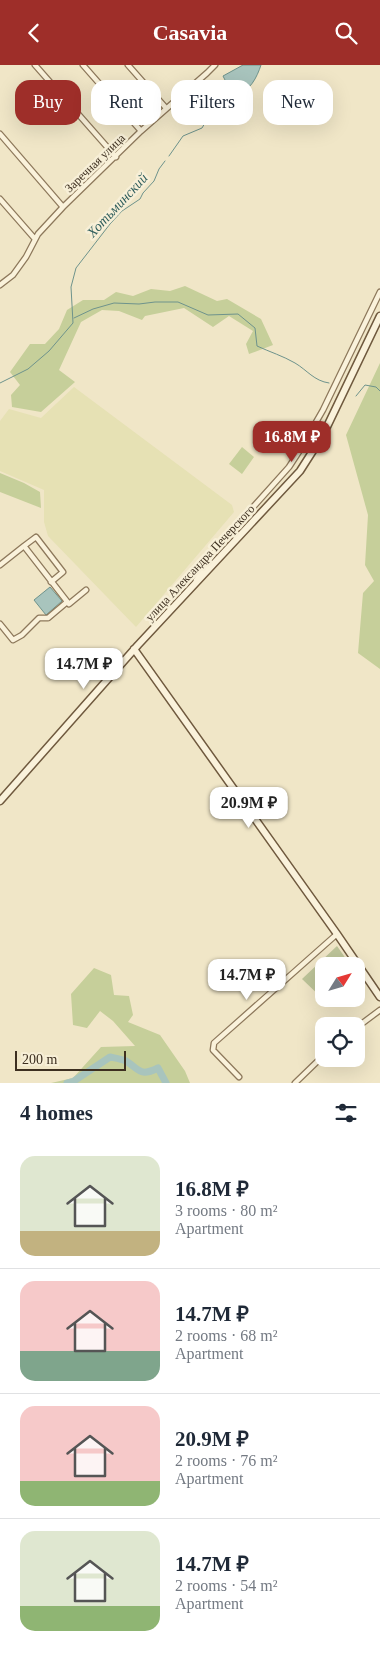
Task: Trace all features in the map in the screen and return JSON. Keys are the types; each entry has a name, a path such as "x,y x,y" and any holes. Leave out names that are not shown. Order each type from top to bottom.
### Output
{"main road":[{"name":"улица Александра Печерского","path":"0,801 134,649 300,471 323,435 380,316"},
{"path":"134,649 337,933 380,997"}],"street":[{"path":"35,65 116,157"},
{"path":"83,65 141,131"},
{"path":"128,65 166,108"},
{"name":"Заречная улица","path":"0,285 17,269 29,252 38,234 63,207 141,131 215,65"},
{"path":"0,134 63,207"},
{"path":"0,199 35,239"},
{"path":"186,594 220,544 288,467 300,450 323,410 380,292"},
{"path":"0,565 36,537 64,573 51,582"},
{"path":"24,546 67,602"},
{"path":"0,624 13,640 22,635 39,618 48,618 67,602 69,604 86,590"},
{"path":"239,1077 214,1050 214,1043 337,933"},
{"path":"365,1021 380,1010"},
{"path":"295,1083 315,1064"}],"shaded area":[{"path":"74,387 232,505 234,512 136,627 48,536 44,522 44,490 0,471 0,421 9,409 41,418"}],"green space":[{"path":"185,286 217,301 227,299 261,319 273,345 249,354 246,344 253,331 229,316 213,327 184,308 145,316 142,320 119,311 102,310 81,322 59,370 75,382 41,412 12,407 11,395 20,385 10,372 30,344 45,344 59,329 67,310 83,300 104,300 116,292 133,296 151,289 170,291"},
{"path":"380,363 380,669 358,653 363,593 374,581 365,565 368,515 346,435"},
{"path":"242,447 254,457 242,474 229,464"},
{"path":"0,473 40,492 41,508 0,492"},
{"path":"337,946 345,957 325,957"},
{"path":"315,967 315,991 302,979"},
{"path":"94,968 111,975 114,995 129,996 133,1015 128,1022 160,1035 185,1071 190,1083 51,1083 73,1078 101,1047 135,1046 113,1021 100,1011 87,1028 73,1025 71,994"}],"water":[{"path":"243,65 261,65 253,82 253,80 225,80 223,76"},
{"path":"50,587 62,601 46,615 34,600"}],"waterway":[{"name":"Хотьминский","path":"169,156 183,136 202,128 204,125"},
{"name":"Хотьминский","path":"0,383 28,369 49,351 73,323 71,287 76,268 122,211 140,199 154,181 165,161"},
{"path":"74,318 93,309 114,303 178,302 208,315 238,314 255,328 257,346 290,361 315,378 329,383"},
{"path":"356,396 365,385 376,387 380,391"},
{"path":"67,1083 74,1081 110,1057 126,1061 144,1072 158,1068 166,1083"}]}
